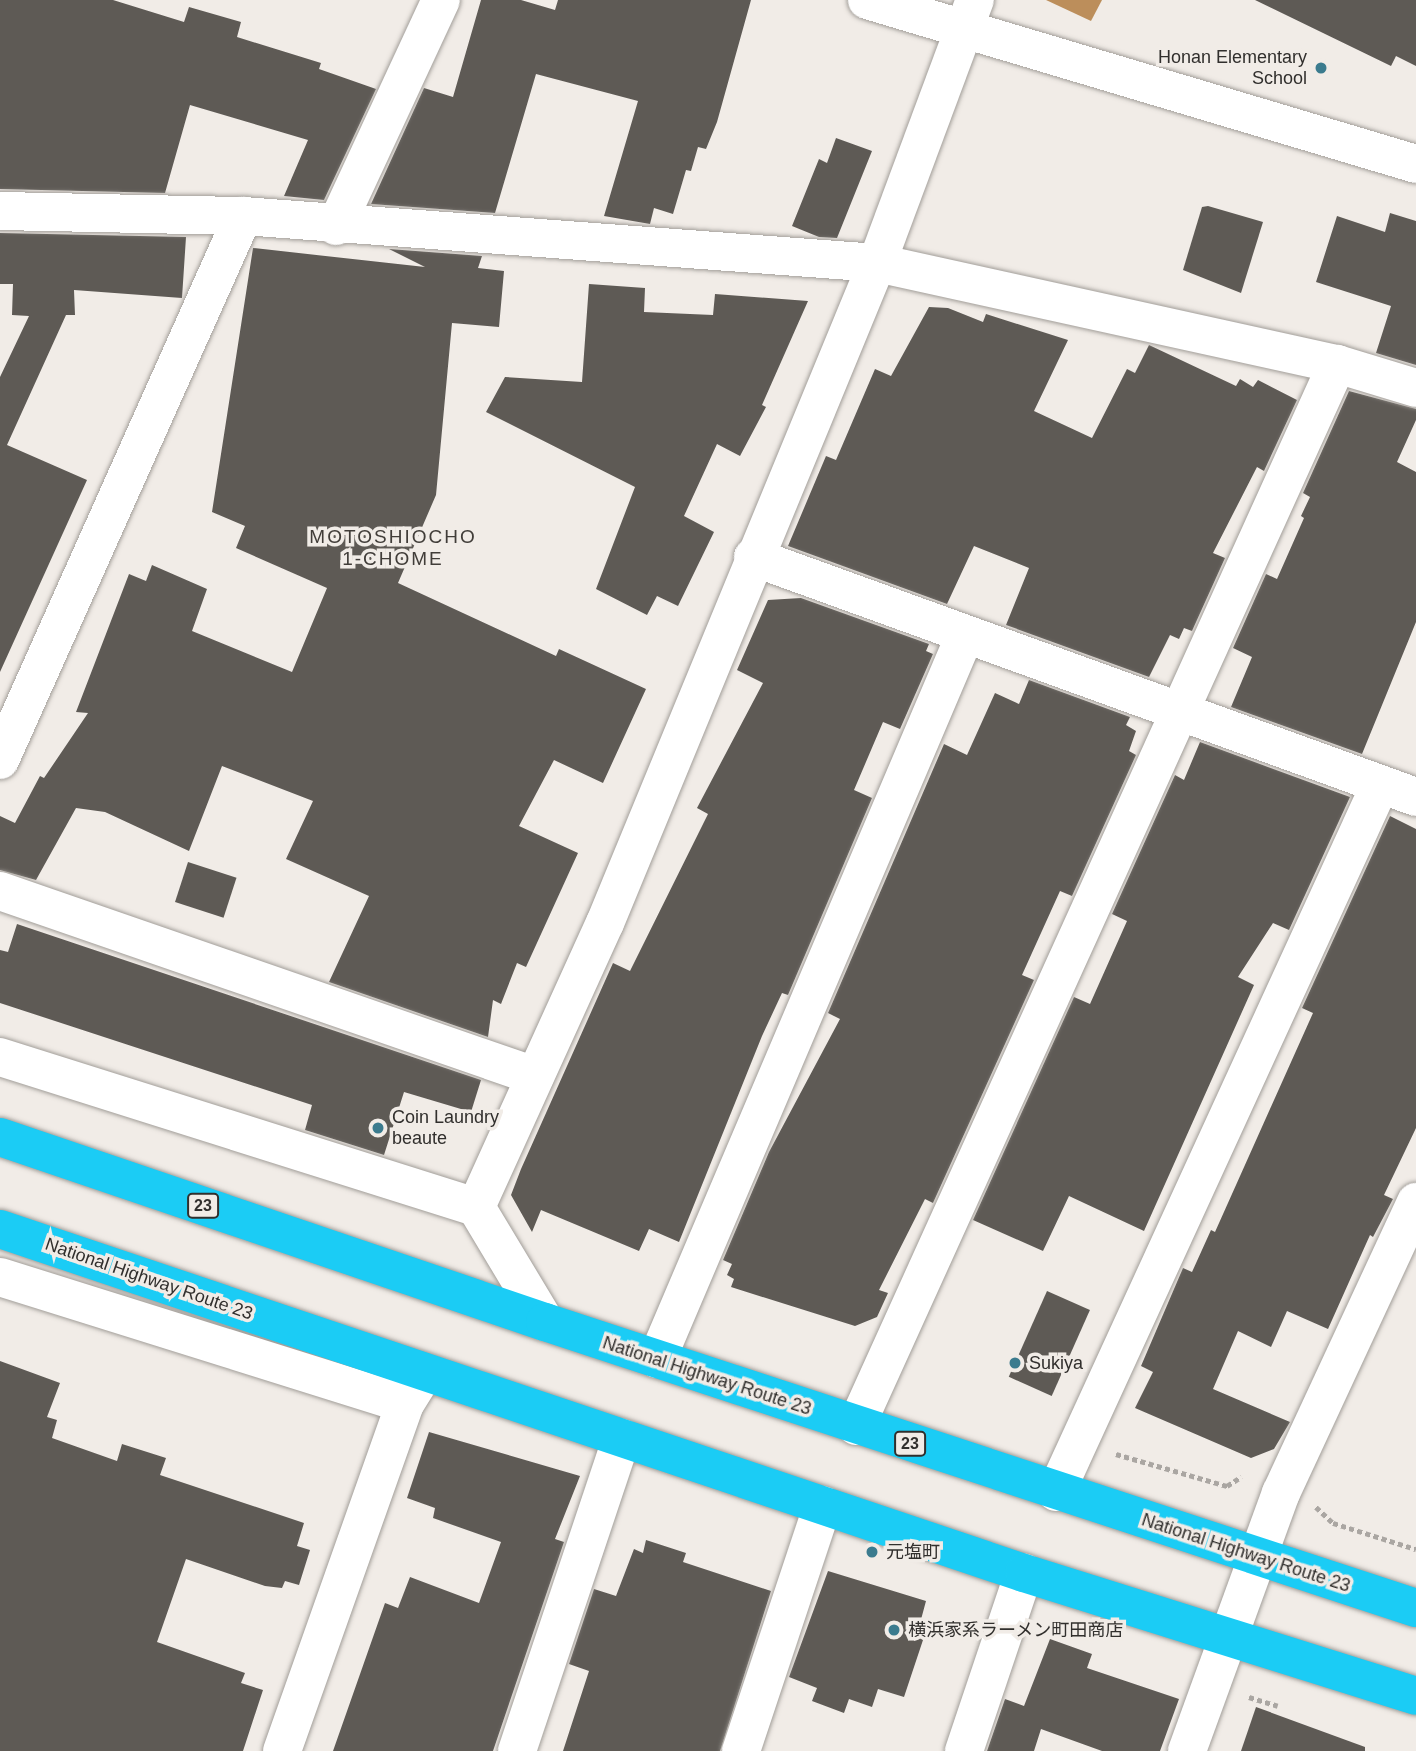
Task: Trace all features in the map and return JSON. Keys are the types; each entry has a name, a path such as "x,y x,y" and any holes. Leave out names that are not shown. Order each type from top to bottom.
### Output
{"highway":[{"name":"National Highway Route 23","path":"0,1137 856,1426 1416,1608"},
{"name":"National Highway Route 23","path":"0,1229 1024,1573 1416,1696"}],"street":[{"path":"336,226 441,0"},
{"path":"867,0 968,14 1416,164"},
{"path":"476,1207 605,923 753,557 877,264 968,14"},
{"path":"0,211 243,216 336,226 877,264 1337,364 1416,388"},
{"path":"0,760 243,216"},
{"path":"856,1426 1337,364"},
{"path":"753,557 1416,797"},
{"path":"657,1359 965,635"},
{"path":"1056,1492 1380,785"},
{"path":"0,891 535,1076"},
{"path":"0,1057 476,1207 545,1322"},
{"path":"1187,1751 1281,1493 1416,1202"},
{"path":"0,1277 405,1404"},
{"path":"282,1751 405,1404 425,1372"},
{"path":"517,1751 622,1438"},
{"path":"741,1751 823,1505"},
{"path":"964,1751 1024,1573"}],"path":[{"path":"1078,1444 1227,1486 1241,1477"},
{"path":"1324,1510 1333,1523 1416,1549"},
{"path":"1248,1697 1278,1706"}],"shaded area":[{"path":"1046,0 1102,0 1091,21"}],"building":[{"path":"0,0 113,0 184,22 189,7 241,22 237,37 321,63 319,69 376,89 324,200 284,196 308,140 190,105 165,193 0,189"},
{"path":"481,0 521,0 555,10 558,0 751,0 717,122 706,149 698,147 691,171 686,170 673,214 654,208 650,224 604,216 638,101 536,74 495,213 371,204 424,88 453,97"},
{"path":"1255,0 1416,0 1416,66 1396,56 1391,66"},
{"path":"836,138 872,151 837,238 819,237 792,226 819,159 827,163"},
{"path":"1208,206 1263,222 1241,293 1183,270 1202,207"},
{"path":"1390,213 1416,221 1416,365 1376,353 1391,306 1316,282 1337,216 1385,232"},
{"path":"0,233 186,237 182,298 74,290 75,315 66,315 7,445 87,480 0,672 0,377 29,316 12,315 13,284 0,284"},
{"path":"253,248 425,267 389,249 482,256 478,268 504,271 499,327 452,323 436,495 398,583 556,656 559,649 646,689 603,783 554,760 519,826 578,853 526,967 517,963 501,1004 493,1000 488,1037 329,982 369,896 286,859 313,801 222,766 189,851 105,812 76,808 36,880 0,870 0,816 15,823 40,776 44,778 88,713 76,712 129,574 146,581 152,565 207,589 192,631 292,672 327,588 236,548 245,526 212,512"},
{"path":"589,284 645,288 644,312 713,315 715,294 808,301 762,405 766,407 740,456 717,444 684,516 714,532 678,606 657,596 647,615 596,589 635,487 486,412 505,377 582,382"},
{"path":"929,307 948,308 983,322 986,314 1068,340 1034,411 1092,438 1127,369 1135,373 1149,345 1236,386 1240,379 1253,387 1258,380 1297,400 1264,471 1257,467 1213,553 1225,558 1192,631 1184,628 1179,639 1170,635 1149,677 1006,625 1029,568 974,546 947,604 788,546 826,456 836,460 875,369 891,376"},
{"path":"1349,391 1416,409 1416,420 1397,462 1416,472 1416,622 1362,754 1231,707 1252,657 1233,648 1266,574 1277,579 1304,518 1301,516 1310,497 1303,493"},
{"path":"801,598 929,644 926,651 933,654 900,729 883,722 854,790 872,798 788,995 782,993 762,1036 679,1242 649,1229 639,1251 541,1210 532,1232 511,1195 521,1169 613,963 630,971 708,814 697,808 763,683 737,670 768,600"},
{"path":"1029,680 1130,717 1126,725 1136,731 1129,751 1136,755 1072,896 1060,891 1022,975 1034,980 933,1203 925,1199 879,1290 888,1293 877,1317 855,1326 731,1287 734,1279 727,1275 732,1264 723,1260 769,1152 840,1019 828,1013 944,744 967,755 995,693 1019,704"},
{"path":"1200,742 1350,797 1289,930 1273,923 1238,977 1254,985 1144,1231 1069,1196 1043,1251 973,1220 1074,997 1090,1004 1127,921 1112,914 1175,775 1184,780"},
{"path":"1390,816 1416,829 1416,1128 1384,1195 1393,1199 1373,1237 1370,1235 1328,1329 1287,1311 1271,1347 1238,1331 1213,1389 1290,1422 1274,1449 1251,1458 1135,1408 1153,1372 1141,1366 1183,1268 1192,1272 1211,1230 1215,1232 1313,1013 1302,1008"},
{"path":"188,862 237,878 224,918 175,902"},
{"path":"17,924 481,1080 471,1112 404,1092 384,1155 305,1130 312,1105 0,1003 0,950 8,952"},
{"path":"1047,1291 1090,1310 1052,1396 1009,1377"},
{"path":"0,1361 60,1383 47,1417 57,1420 52,1438 117,1461 122,1444 166,1458 160,1475 304,1523 297,1546 310,1550 299,1585 285,1581 282,1588 265,1586 186,1559 157,1642 245,1673 241,1683 263,1690 243,1751 0,1751"},
{"path":"429,1432 580,1476 555,1539 564,1542 493,1751 333,1751 385,1603 398,1608 410,1577 479,1603 501,1542 433,1518 435,1508 407,1498"},
{"path":"646,1540 686,1553 683,1562 771,1591 720,1751 563,1751 589,1671 569,1664 594,1589 616,1596 634,1549 643,1553"},
{"path":"828,1571 926,1601 919,1627 927,1628 904,1697 878,1689 872,1707 849,1699 844,1713 812,1701 817,1688 789,1677"},
{"path":"1050,1639 1092,1654 1087,1668 1179,1699 1160,1751 1102,1751 1041,1729 1034,1751 987,1751 1005,1699 1024,1706"},
{"path":"1256,1707 1365,1747 1365,1751 1241,1751"}],"place":[{"name":"Honan Elementary School","path":"1321,68"},
{"name":"Coin Laundry beaute","path":"378,1128"},
{"name":"Sukiya","path":"1015,1363"},
{"name":"元塩町","path":"872,1552"},
{"name":"横浜家系ラーメン町田商店","path":"894,1630"}],"district":[{"name":"MOTOSHIOCHO 1-CHOME","path":"393,548"}]}
